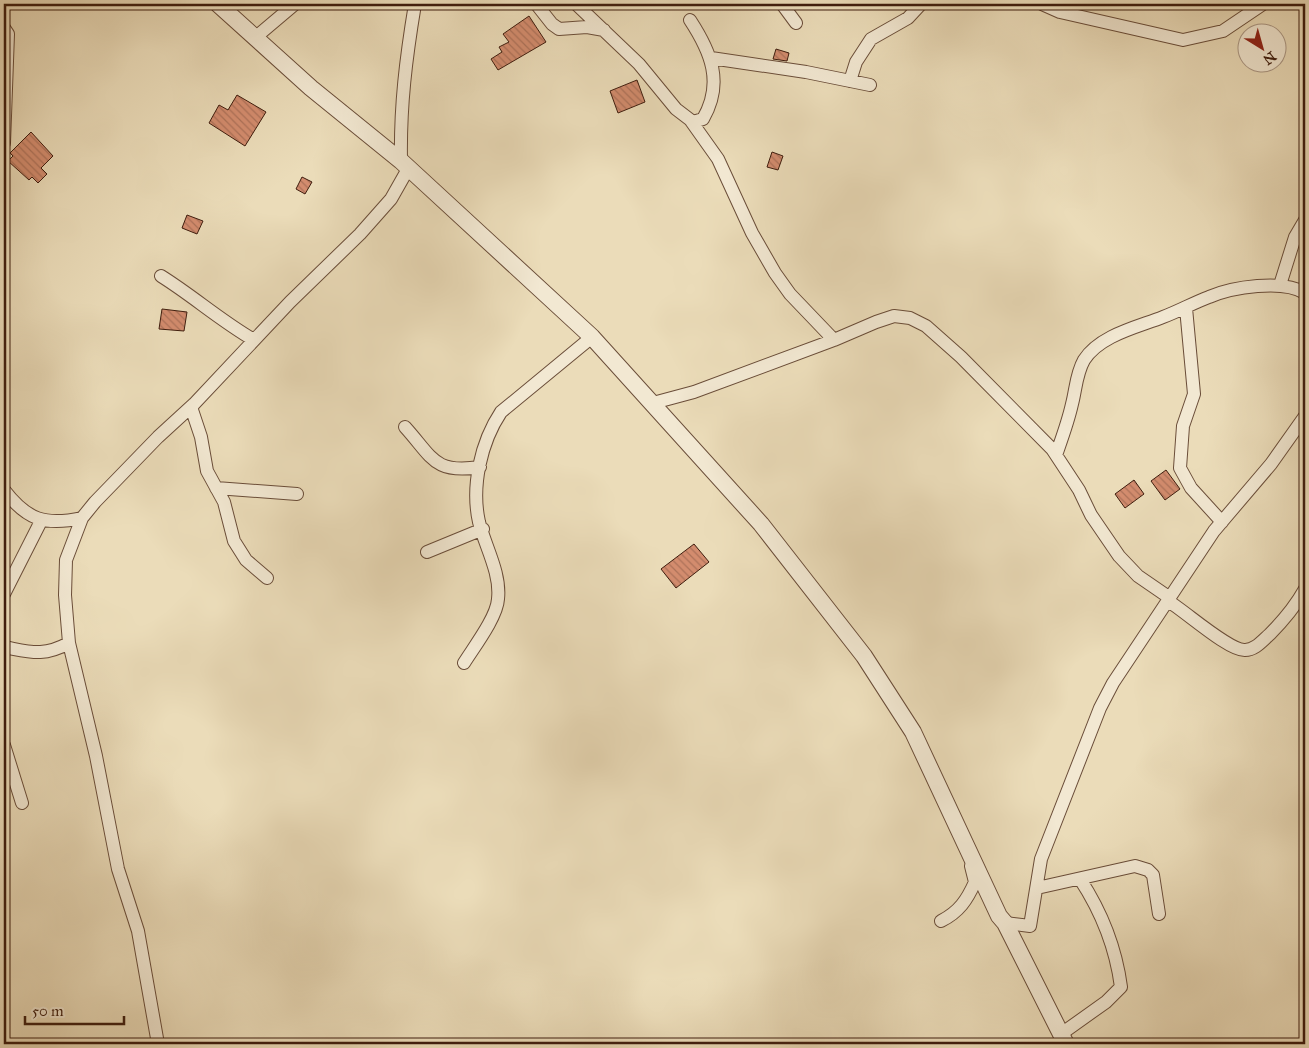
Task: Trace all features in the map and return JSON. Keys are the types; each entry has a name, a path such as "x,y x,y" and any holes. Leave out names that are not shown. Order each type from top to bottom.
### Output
{"street":[{"path":"218,4 311,88 404,165 592,337 760,524 864,656 913,732 999,916 1005,923 1063,1039 1121,987 1103,921 1080,879"},
{"path":"256,37 296,4"},
{"path":"158,1044 138,931 118,869 96,756 69,643 65,594 66,560 82,518 119,476 191,407 391,199 404,165 400,123 404,73 415,4"},
{"path":"576,4 639,64 676,109 691,121 718,159 752,233 775,273 790,294 834,340"},
{"path":"782,4 796,23"},
{"path":"850,81 856,62 871,39 908,18 921,4"},
{"path":"1042,4 1060,12 1183,40 1223,31 1263,4"},
{"path":"538,5 552,24 560,29 587,27 604,30"},
{"path":"690,20 705,43 711,58 714,82 710,104 703,119 691,121"},
{"path":"4,28 8,34 4,143"},
{"path":"711,58 761,64 870,85"},
{"path":"1280,285 1295,237 1305,220"},
{"path":"161,276 186,291 229,325 254,340"},
{"path":"1056,455 1068,421 1076,380 1084,360 1097,347 1122,333 1186,308 1210,296 1246,288 1280,285 1305,293"},
{"path":"1186,308 1194,394 1183,426 1180,468 1191,488 1222,522"},
{"path":"653,403 694,392 894,316 910,318 926,326 961,357 1056,455 1079,490 1091,515 1119,556 1138,576 1223,642 1235,649 1245,650 1256,647 1287,618 1305,589"},
{"path":"464,663 499,601 498,585 483,529 479,522 477,497 480,466 492,426 501,412 592,337"},
{"path":"191,407 201,438 207,471 224,502 238,551 256,570 268,578"},
{"path":"1005,923 1030,926 1041,859 1100,708 1134,651 1222,522 1271,464 1305,416"},
{"path":"405,427 435,462 442,467 460,470 480,466"},
{"path":"216,488 297,494"},
{"path":"4,490 24,513 41,521 63,522 82,518"},
{"path":"4,594 41,521"},
{"path":"428,552 483,529"},
{"path":"4,647 37,653 56,649 69,643"},
{"path":"4,745 22,803"},
{"path":"941,921 954,915 963,906 975,882 964,843"},
{"path":"1037,888 1135,866 1148,870 1156,884 1159,914"}],"building":[{"path":"529,16 546,42 498,70 491,59 502,52 499,47 509,42 503,34"},
{"path":"776,49 789,53 787,61 773,59"},
{"path":"637,80 645,102 618,113 610,91"},
{"path":"237,95 266,112 245,146 209,123 219,105 228,110"},
{"path":"31,132 53,156 41,168 47,174 38,183 32,177 29,180 8,161 13,156 10,153"},
{"path":"772,152 783,156 778,170 767,167"},
{"path":"302,177 312,182 305,194 296,189"},
{"path":"187,215 203,221 197,234 182,228"},
{"path":"162,309 187,312 184,331 159,329"},
{"path":"1166,470 1180,489 1165,500 1151,481"},
{"path":"1134,480 1144,494 1125,508 1115,494"},
{"path":"694,544 709,562 676,588 661,569"}]}
